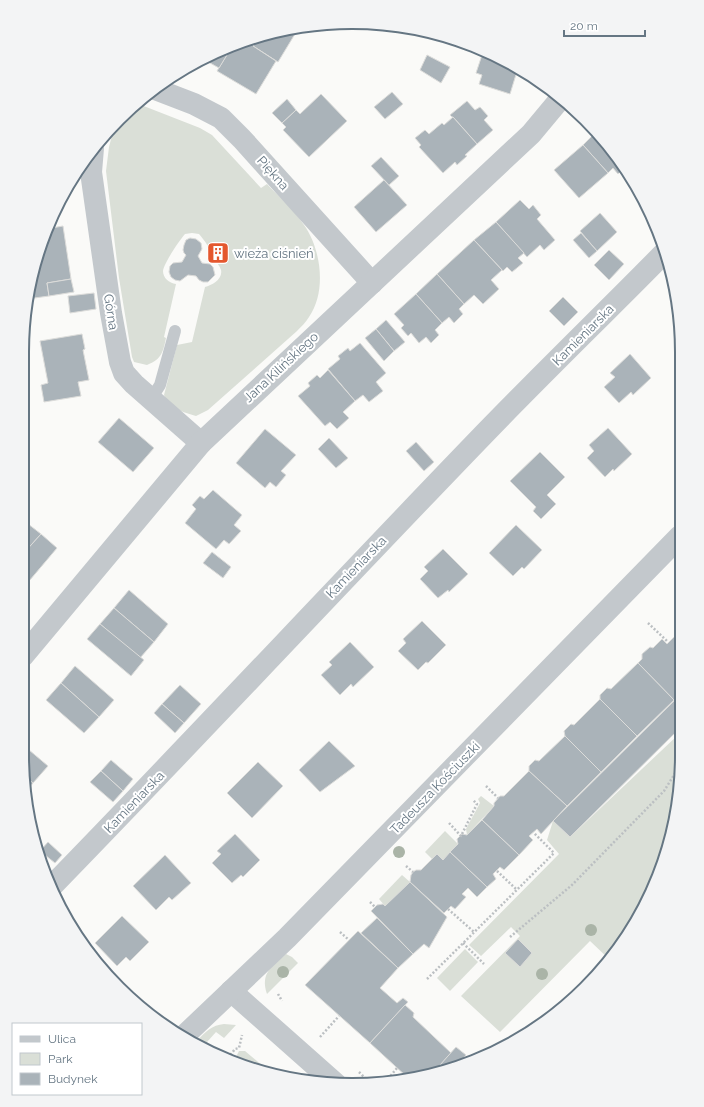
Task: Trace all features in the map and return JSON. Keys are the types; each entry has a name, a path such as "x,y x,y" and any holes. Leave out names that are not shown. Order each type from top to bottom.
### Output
{"street":[{"name":"Piękna","path":"162,91 194,104 221,118 242,139 372,283"},
{"name":"Jana Kilińskiego","path":"29,647 201,443 531,134 557,103"},
{"name":"Górna","path":"92,161 91,172 111,313 120,362 124,373 134,384 201,443"},
{"name":"Kamieniarska","path":"55,882 181,753 271,656 489,429 661,256"},
{"name":"Tadeusza Kościuszki","path":"187,1033 287,938 675,541"},
{"path":"231,991 328,1077"}],"lane":[{"path":"151,399 160,385 175,331"}],"path":[{"path":"648,623 668,642"},
{"path":"510,937 572,885 664,791 674,775"},
{"path":"486,786 498,798"},
{"path":"449,823 461,836 477,804 473,800"},
{"path":"427,979 554,853 534,833"},
{"path":"406,866 413,872"},
{"path":"496,871 517,890"},
{"path":"370,902 375,907"},
{"path":"448,909 474,932"},
{"path":"340,932 349,940"},
{"path":"463,943 484,964"},
{"path":"320,1037 339,1016"},
{"path":"230,1054 239,1048 242,1034"},
{"path":"391,1075 397,1068"}],"green space":[{"path":"143,106 200,128 212,135 261,188 267,184 296,214 310,235 318,258 320,283 318,295 315,307 306,321 297,331 208,410 196,416 173,407 164,395 177,345 192,342 205,287 211,285 219,279 221,270 208,246 199,234 185,234 169,258 163,271 167,280 176,284 164,337 166,338 163,351 159,358 147,365 134,362 119,278 106,171 112,136"},
{"path":"675,738 672,797 664,839 650,879 632,917 605,955 590,941 500,1032 461,996 520,936 511,927 481,956 469,945 559,854 547,840 553,821 570,837"},
{"path":"481,796 494,806 467,835 466,829 480,803 478,799"},
{"path":"445,831 458,844 443,860 432,859 425,852"},
{"path":"402,875 410,882 385,906 379,899"},
{"path":"465,949 478,962 450,991 437,978"},
{"path":"286,954 298,963 267,994 265,987 266,975 272,966"},
{"path":"224,1024 236,1025 224,1038 216,1032 207,1042 211,1046 199,1039 209,1030"},
{"path":"239,1051 245,1051 262,1065 248,1061 236,1056"}],"building":[{"path":"295,34 278,62 253,46 255,44 268,40"},
{"path":"255,44 253,46 276,61 256,94 217,71 227,54"},
{"path":"227,54 219,68 209,62"},
{"path":"427,55 450,67 441,83 420,70"},
{"path":"482,56 516,73 510,94 479,84 482,75 476,73"},
{"path":"392,92 403,104 385,119 374,107"},
{"path":"321,94 347,121 309,157 283,130 286,127 282,123 296,110 300,114"},
{"path":"287,99 296,110 282,123 272,113"},
{"path":"467,101 475,110 480,107 488,116 484,120 493,130 477,144 450,115"},
{"path":"453,117 477,144 457,165 455,162 443,173 419,147 421,145 415,138 425,130 429,134 442,123 444,125"},
{"path":"592,136 620,172 618,174 613,168 608,173 583,145"},
{"path":"583,145 608,173 579,198 554,170"},
{"path":"381,157 399,176 389,185 371,166"},
{"path":"384,180 407,205 376,232 354,207"},
{"path":"520,200 529,209 533,205 541,215 537,219 555,240 544,250 540,245 527,257 496,222"},
{"path":"600,213 617,232 597,251 580,231"},
{"path":"496,222 524,253 518,258 523,263 512,272 507,267 503,271 474,240"},
{"path":"63,226 71,279 47,283 49,296 34,298 40,268 54,228"},
{"path":"581,233 597,251 589,258 573,240"},
{"path":"190,238 196,239 201,243 202,249 198,256 202,263 210,264 213,267 215,275 208,282 199,280 196,276 188,275 180,281 171,277 169,272 170,266 173,263 182,262 186,255 183,250 184,245 186,240"},
{"path":"474,240 502,270 491,280 499,289 483,304 474,295 464,304 437,274"},
{"name":"wieża ciśnień","path":"219,243 226,258 217,263 209,247"},
{"path":"609,250 624,264 609,280 594,265"},
{"path":"437,274 464,304 459,309 463,314 454,323 449,317 442,323 416,294"},
{"path":"71,279 74,292 49,296 47,283"},
{"path":"94,293 96,309 70,313 68,296"},
{"path":"416,294 442,323 435,330 439,335 431,343 426,337 419,343 411,333 408,336 401,328 404,325 394,314"},
{"path":"563,297 578,312 564,326 549,311"},
{"path":"386,320 405,342 394,351 376,329"},
{"path":"376,329 394,351 384,361 365,338"},
{"path":"82,334 85,349 83,350 89,380 78,382 81,396 44,402 41,385 48,383 40,341"},
{"path":"360,343 386,373 376,382 383,391 369,402 363,395 355,401 328,369 340,359 338,356 348,348 350,351"},
{"path":"630,354 651,378 633,395 631,392 619,403 604,387 615,377 610,373"},
{"path":"328,370 355,401 343,412 349,418 337,429 330,422 325,426 298,396 310,386 308,383 317,375 320,378"},
{"path":"119,418 154,448 133,472 98,442"},
{"path":"608,428 632,454 614,471 613,469 605,477 587,458 594,451 589,445"},
{"path":"265,429 296,455 281,471 286,475 276,487 270,482 265,488 236,463"},
{"path":"329,438 348,458 336,468 318,449"},
{"path":"416,442 434,462 424,471 406,451"},
{"path":"540,452 565,477 547,495 556,504 541,519 533,511 536,507 510,481"},
{"path":"213,490 242,515 234,525 241,531 229,544 224,540 216,549 185,523 196,509 192,505 200,496 204,499"},
{"path":"29,525 41,534 29,547"},
{"path":"516,525 542,550 524,569 522,567 513,576 489,553"},
{"path":"41,534 57,548 29,581 29,547"},
{"path":"443,549 468,574 449,592 448,590 438,598 420,579 428,571 424,567"},
{"path":"212,552 231,567 223,578 203,563"},
{"path":"129,590 168,624 154,642 114,608"},
{"path":"114,608 154,642 140,658 100,624"},
{"path":"422,621 446,645 428,663 426,662 418,670 398,651 406,643 403,639"},
{"path":"100,624 144,660 131,676 87,639"},
{"path":"675,636 674,700 638,663 642,659 642,654 650,647 653,648 662,639 667,644"},
{"path":"350,642 374,667 353,687 351,684 340,695 321,675 332,665 329,662"},
{"path":"638,663 674,700 637,736 600,699 600,695 607,688 611,689"},
{"path":"75,666 114,700 99,717 61,683"},
{"path":"61,683 99,717 84,733 46,700"},
{"path":"180,685 201,704 184,723 162,704"},
{"path":"600,699 637,736 601,772 565,736 564,731 571,724 574,725"},
{"path":"675,700 675,733 570,837 553,821"},
{"path":"162,704 184,723 175,733 154,713"},
{"path":"565,736 601,772 567,806 529,771 529,766 535,760 539,761"},
{"path":"329,741 355,766 320,792 299,770"},
{"path":"29,750 48,766 33,783 30,781"},
{"path":"111,760 133,779 123,791 101,771"},
{"path":"258,762 283,786 252,818 227,793"},
{"path":"101,771 123,791 113,802 90,782"},
{"path":"529,771 567,806 541,834 537,829 529,836 533,840 519,855 482,820 500,796 504,796"},
{"path":"482,820 519,855 504,870 500,867 493,874 496,879 487,887 450,852 458,844 457,839 462,834 467,835"},
{"path":"235,834 260,860 243,877 241,875 232,883 212,863 221,854 217,851"},
{"path":"48,842 62,855 55,863 45,855 43,848"},
{"path":"450,852 487,887 477,897 468,888 462,894 466,897 455,909 451,906 444,913 410,882 413,872 416,870 421,870 437,854 443,860"},
{"path":"165,855 191,883 172,900 169,897 156,910 133,886"},
{"path":"410,882 447,917 429,948 424,944 413,954 371,911 377,905 383,904 385,906"},
{"path":"122,916 149,942 130,961 126,957 117,966 95,943"},
{"path":"377,918 413,954 398,968 361,933"},
{"path":"358,931 398,968 380,988 397,1003 403,998 408,1002 370,1043 305,985"},
{"path":"518,939 532,953 520,967 505,953"},
{"path":"405,1005 414,1013 413,1017 451,1053 439,1066 403,1074 370,1043"},
{"path":"456,1047 466,1055 463,1058 439,1066"}],"place":[{"name":"wieża ciśnień","path":"218,253"}]}
